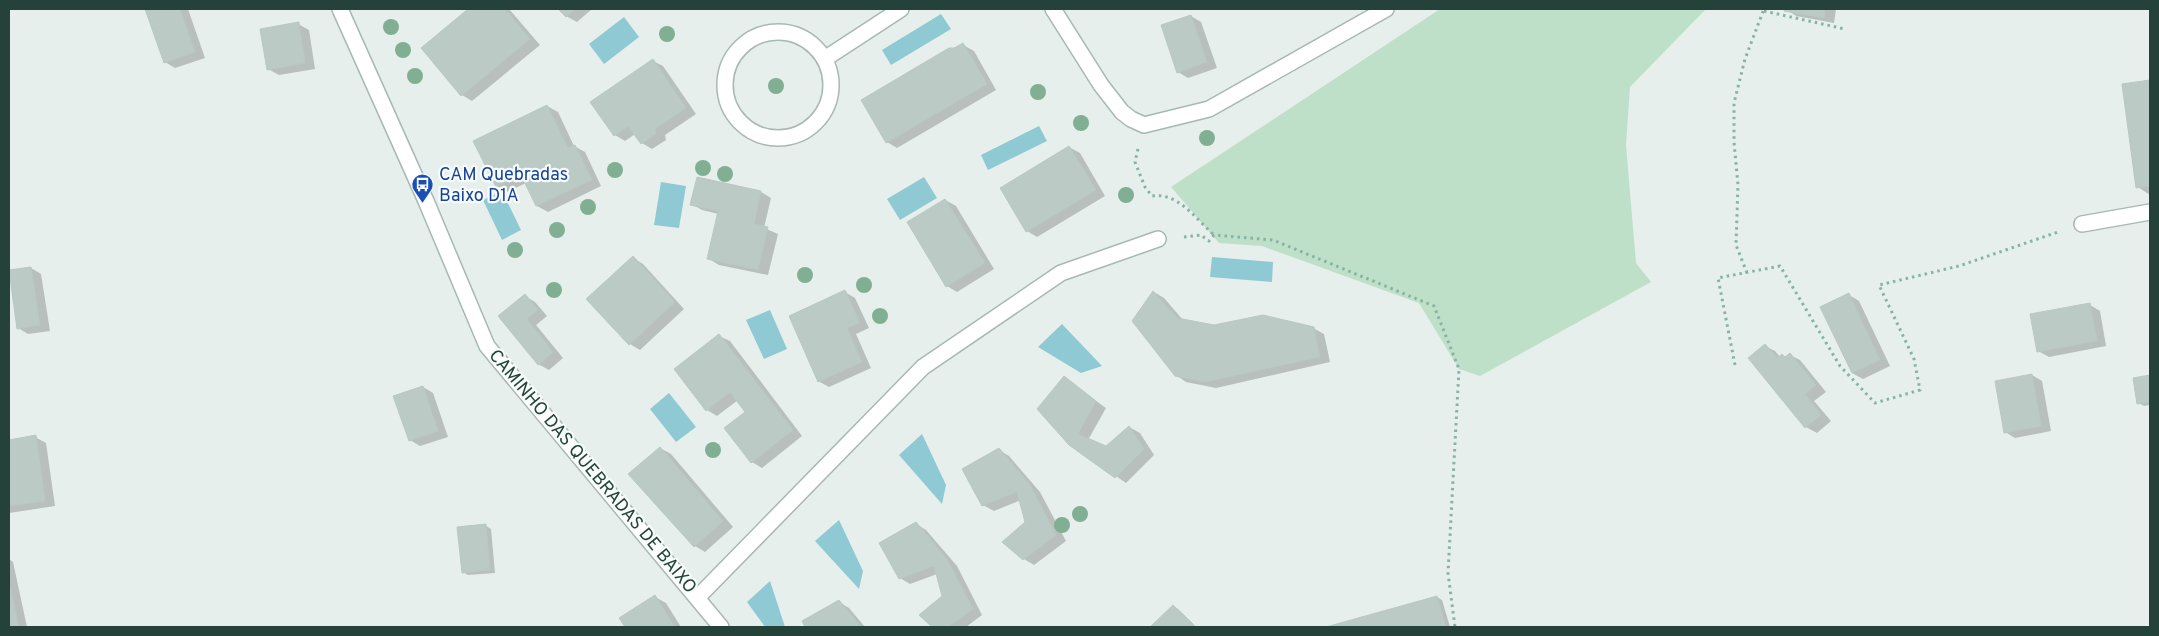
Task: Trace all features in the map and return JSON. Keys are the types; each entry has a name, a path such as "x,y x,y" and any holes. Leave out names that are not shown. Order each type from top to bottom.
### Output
{"street":[{"name":"CAMINHO DAS QUEBRADAS DE BAIXO","path":"340,9 426,201 487,346 721,627"},
{"path":"826,58 901,9"},
{"path":"1053,9 1101,85 1127,116 1144,125 1209,109 1386,9"},
{"path":"772,32 788,32 804,38 826,58 832,78 831,95 825,110 815,124 801,133 785,138 769,138 753,132 740,122 730,108 725,92 726,75 732,59 742,46 755,37 772,32"},
{"path":"2082,224 2150,212"},
{"path":"697,598 923,367 1060,273 1158,239"}],"path":[{"path":"1747,273 1736,245 1738,185 1734,142 1734,103 1745,59 1764,10 1845,29"},
{"path":"1135,162 1144,187 1152,196 1162,194 1180,202 1214,235 1273,240 1434,306 1459,369 1448,573 1455,627"},
{"path":"1735,365 1718,278 1780,266 1840,366 1876,403 1920,390 1914,359 1879,285 1959,266 2082,224"},
{"path":"1158,239 1201,235 1209,241 1214,235"}],"green space":[{"path":"1440,9 1706,9 1630,87 1626,145 1636,263 1651,282 1480,376 1459,369 1419,303 1262,246 1219,243 1171,187"}],"water":[{"path":"941,14 951,29 891,65 882,50"},
{"path":"624,17 639,37 604,64 589,44"},
{"path":"1039,126 1047,141 988,170 981,155"},
{"path":"924,177 937,198 900,220 887,199"},
{"path":"661,182 686,186 679,228 654,225"},
{"path":"502,191 521,230 502,240 483,200"},
{"path":"1212,257 1273,262 1272,282 1210,277"},
{"path":"770,310 787,349 764,359 746,320"},
{"path":"1062,324 1102,366 1081,373 1038,347"},
{"path":"669,393 696,427 676,442 650,409"},
{"path":"922,434 946,485 942,504 899,455"},
{"path":"839,520 863,571 859,589 815,541"},
{"path":"770,581 785,627 765,627 747,602"}],"building":[{"path":"145,9 180,9 195,52 164,63"},
{"path":"468,9 505,9 530,39 461,96 421,48"},
{"path":"558,9 575,9 566,17"},
{"path":"1785,9 1825,9 1824,18 1784,11"},
{"path":"1191,15 1207,62 1177,73 1161,25"},
{"path":"299,22 305,63 267,70 260,29"},
{"path":"963,43 987,84 886,143 861,100 949,48 954,48"},
{"path":"653,59 686,108 655,129 656,134 641,144 628,126 614,136 590,102"},
{"path":"2150,80 2150,186 2136,188 2122,84"},
{"path":"547,105 568,148 575,145 592,180 536,206 521,175 496,187 473,141"},
{"path":"1069,146 1096,190 1026,232 1000,188"},
{"path":"697,177 761,191 754,224 768,227 758,270 707,259 718,211 690,205"},
{"path":"945,199 985,263 946,287 907,222"},
{"path":"633,256 675,302 629,345 586,299"},
{"path":"31,267 40,325 17,329 9,270"},
{"path":"845,290 860,323 847,328 862,362 818,382 789,316"},
{"path":"1153,291 1177,318 1214,325 1263,315 1314,327 1320,357 1205,382 1175,376 1132,321"},
{"path":"1849,293 1880,360 1852,373 1820,307"},
{"path":"525,294 538,310 527,319 553,352 538,365 498,316"},
{"path":"2090,303 2097,341 2037,352 2030,314"},
{"path":"719,334 793,430 751,463 724,428 745,412 730,392 706,411 674,369"},
{"path":"1765,344 1777,358 1782,354 1785,357 1790,353 1816,385 1805,394 1821,415 1805,428 1748,358"},
{"path":"2032,374 2041,426 2004,433 1995,381"},
{"path":"2150,375 2150,402 2137,404 2133,378"},
{"path":"1064,376 1096,401 1078,434 1106,446 1129,426 1144,449 1115,478 1069,445 1037,409"},
{"path":"423,386 438,431 409,441 393,396"},
{"path":"36,435 45,501 9,506 9,440"},
{"path":"660,447 723,521 694,547 628,474"},
{"path":"999,448 1030,485 1056,535 1023,560 1002,542 1025,522 1017,492 982,506 962,469"},
{"path":"916,522 947,559 973,609 948,627 932,627 919,615 942,596 934,566 899,579 879,543"},
{"path":"486,524 490,570 462,573 457,527"},
{"path":"9,582 19,627 9,627"},
{"path":"655,595 675,627 625,627 619,618"},
{"path":"1437,596 1446,627 1326,627"},
{"path":"839,600 861,627 805,627 802,621"},
{"path":"1173,605 1194,625 1192,627 1150,627"}],"place":[{"name":"CAM Quebradas Baixo D1A","path":"423,204"}]}
